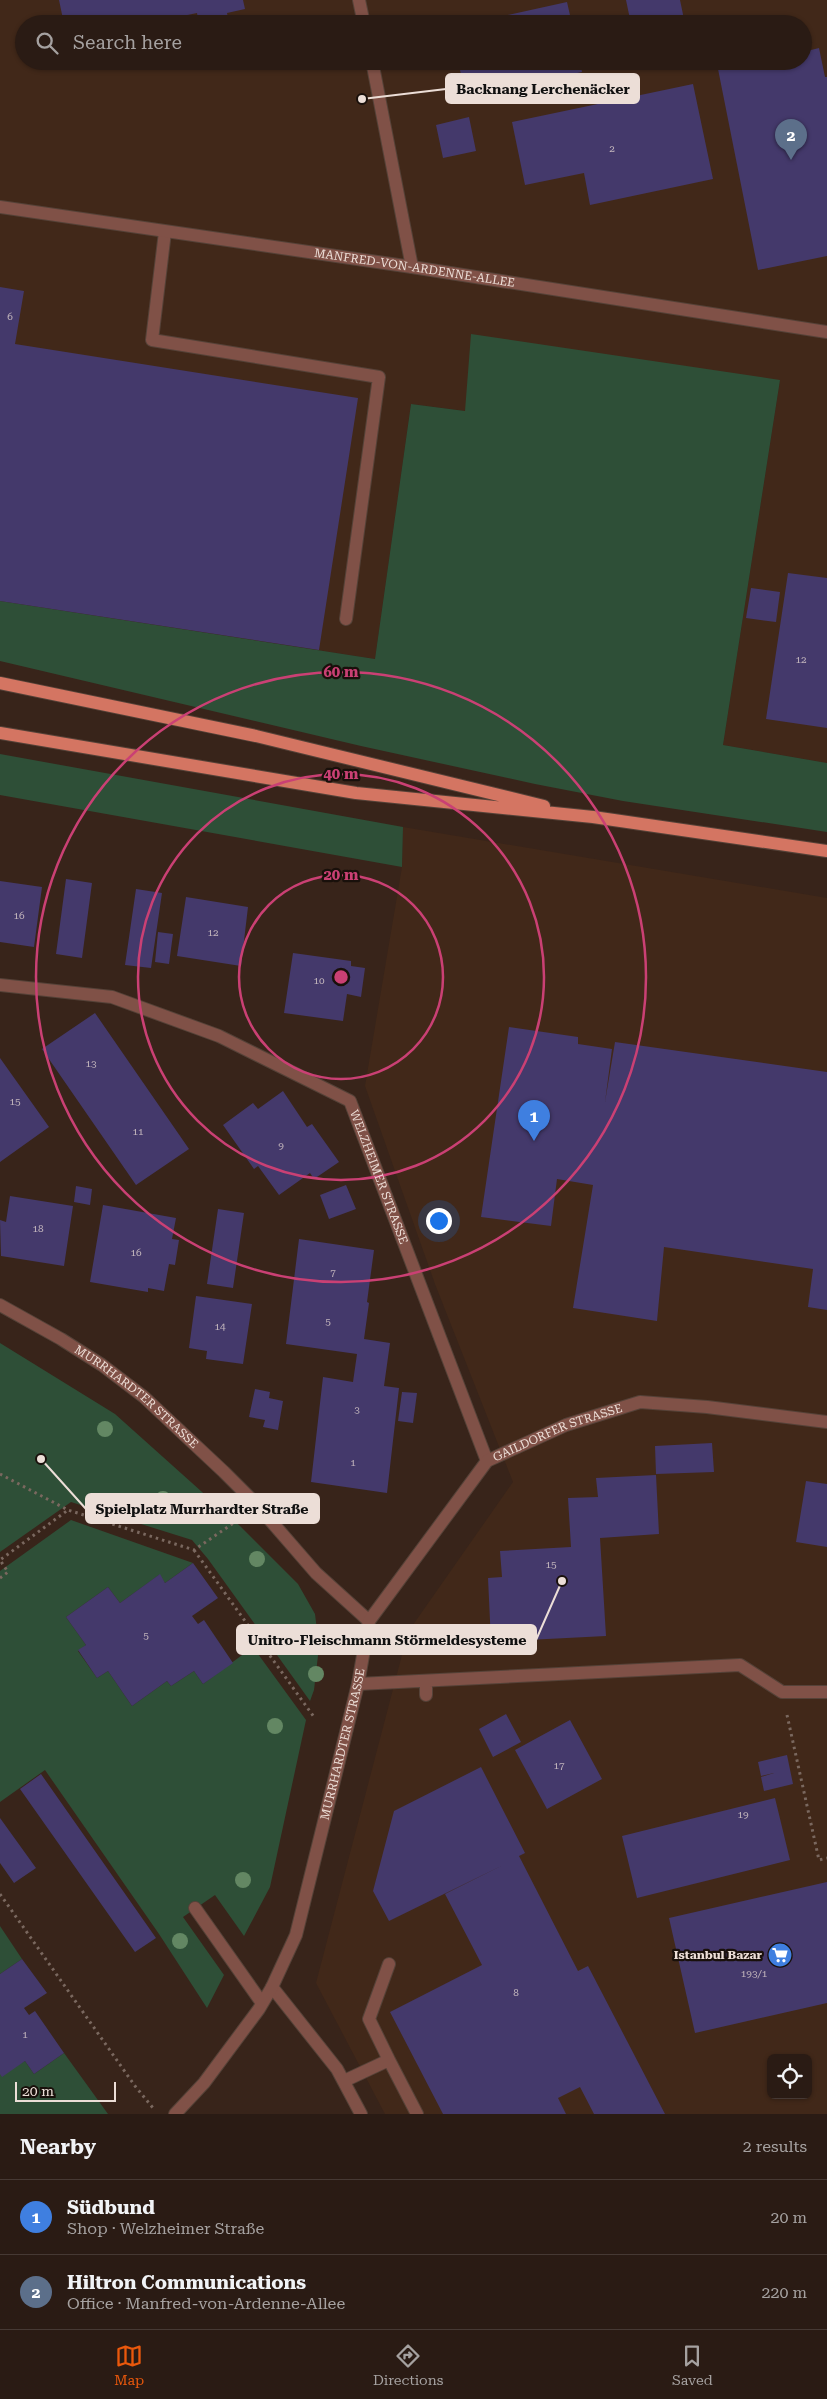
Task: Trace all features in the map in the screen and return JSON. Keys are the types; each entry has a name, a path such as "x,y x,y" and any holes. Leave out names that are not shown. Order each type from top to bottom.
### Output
{"main road":[{"path":"0,683 256,736 593,817"},
{"path":"0,733 356,793 593,817 827,852"}],"street":[{"path":"359,0 362,15"},
{"path":"374,70 412,267"},
{"name":"MANFRED-VON-ARDENNE-ALLEE","path":"0,207 412,267 827,332"},
{"path":"165,232 152,340 380,377 346,620"},
{"name":"WELZHEIMER STRASSE","path":"0,985 112,997 219,1036 350,1101 487,1461"},
{"name":"MURRHARDTER STRASSE","path":"0,1305 62,1339 102,1365 144,1397 257,1505 316,1573 369,1621 358,1684 296,1935 272,1987 262,2003 204,2083 175,2114"},
{"name":"GAILDORFER STRASSE","path":"369,1621 487,1461 566,1425 640,1402 707,1407 827,1422"},
{"path":"358,1684 740,1666 782,1692 827,1692"},
{"path":"426,1681 426,1695"},
{"path":"195,1908 262,2003"},
{"path":"389,1964 369,2019 417,2114"},
{"path":"272,1987 293,2011 344,2081 361,2114"},
{"path":"344,2081 389,2060"}],"path":[{"path":"0,1474 68,1510 194,1550 314,1717"},
{"path":"0,1578 8,1572 0,1560 68,1510"},
{"path":"194,1550 240,1519"},
{"path":"782,1692 819,1860 827,1858"},
{"path":"0,1894 135,2086 158,2114"}],"shaded area":[{"path":"0,0 827,0 827,763 723,745 780,380 465,411 411,404 375,659 0,601"},
{"path":"403,827 827,898 827,2114 385,2114 316,1983 408,1632 513,1482 435,1284 365,1086 402,867"}],"green space":[{"path":"471,334 780,380 723,745 827,763 827,832 623,801 535,784 361,746 0,661 0,601 375,659 411,404 465,411"},
{"path":"0,754 403,827 402,867 0,795"},
{"path":"0,1343 115,1414 240,1526 298,1584 315,1614 319,1647 314,1690 310,1701 208,1559 192,1540 71,1502 0,1552"},
{"path":"71,1520 193,1563 165,1583 159,1575 120,1603 108,1587 66,1617 86,1645 78,1651 97,1678 108,1671 132,1706 167,1681 171,1686 194,1671 203,1684 253,1647 306,1720 270,1887 244,1936 215,1895 183,1917 224,1975 207,2008 159,1934 45,1770 0,1802 0,1571"},
{"path":"0,1926 22,1959 0,1974"},
{"path":"64,2053 108,2114 0,2114 0,2074 25,2061 34,2074"}],"building":[{"path":"59,0 243,0 245,9 227,13 227,15 197,15 197,13 188,15 62,15"},
{"path":"626,0 680,0 683,15 629,15"},
{"path":"567,2 570,15 508,15"},
{"path":"819,48 825,77 827,77 827,256 758,270 718,70 812,70 812,50"},
{"path":"460,70 582,70 582,72 466,97"},
{"path":"693,84 713,179 590,205 584,173 525,185 512,122"},
{"path":"469,117 476,151 443,158 436,125"},
{"path":"0,287 24,291 15,344 358,398 319,650 0,601"},
{"path":"788,573 827,578 827,728 766,719"},
{"path":"751,588 780,592 776,622 746,618"},
{"path":"66,879 92,883 82,958 56,954"},
{"path":"0,881 42,887 34,947 0,942"},
{"path":"136,889 162,893 151,968 125,965"},
{"path":"186,897 248,907 241,966 177,956"},
{"path":"158,932 173,934 169,964 155,962"},
{"path":"293,953 351,961 351,966 365,968 361,997 347,994 343,1021 284,1013"},
{"path":"95,1013 189,1149 136,1185 42,1049"},
{"path":"509,1027 578,1037 578,1044 612,1049 605,1102 615,1042 827,1072 827,1310 808,1307 813,1269 664,1247 657,1321 573,1308 593,1185 557,1179 551,1226 481,1217"},
{"path":"0,1058 49,1127 0,1162"},
{"path":"283,1091 307,1127 312,1124 339,1162 314,1179 310,1173 279,1195 258,1166 254,1169 223,1125 253,1103 258,1109"},
{"path":"346,1185 356,1209 329,1219 320,1195"},
{"path":"76,1186 92,1189 90,1205 74,1202"},
{"path":"10,1196 73,1206 64,1266 1,1256 0,1220 6,1222"},
{"path":"103,1205 176,1218 172,1239 179,1240 175,1265 169,1264 164,1291 148,1288 148,1292 90,1282"},
{"path":"218,1209 244,1213 233,1288 207,1284"},
{"path":"299,1239 374,1250 364,1339 390,1343 384,1386 399,1388 387,1493 311,1482 323,1377 353,1382 357,1354 286,1344"},
{"path":"196,1296 252,1304 243,1364 206,1359 207,1351 189,1348"},
{"path":"255,1389 270,1392 269,1398 283,1401 278,1430 263,1427 265,1420 249,1417"},
{"path":"402,1392 417,1393 413,1423 398,1421"},
{"path":"712,1443 714,1472 656,1474 655,1446"},
{"path":"656,1475 659,1534 600,1538 606,1636 491,1642 488,1578 502,1577 500,1551 571,1547 568,1498 598,1497 596,1478"},
{"path":"806,1481 827,1484 827,1547 796,1542"},
{"path":"193,1563 218,1598 192,1616 198,1624 204,1620 233,1663 203,1684 194,1671 171,1686 167,1681 132,1706 108,1671 97,1678 78,1650 86,1645 66,1617 108,1587 120,1603 160,1574 165,1583"},
{"path":"506,1714 521,1742 493,1757 479,1729"},
{"path":"570,1720 602,1779 547,1809 515,1750"},
{"path":"787,1755 793,1784 764,1791 761,1777 774,1773 761,1776 758,1762"},
{"path":"481,1767 525,1853 519,1856 578,1971 588,1966 665,2114 594,2114 580,2087 558,2098 566,2114 443,2114 390,2012 482,1965 445,1894 503,1865 389,1921 373,1891 394,1811"},
{"path":"41,1774 156,1938 135,1952 20,1789"},
{"path":"775,1798 790,1860 637,1898 622,1836"},
{"path":"0,1818 36,1868 14,1883 0,1863"},
{"path":"827,1882 827,2003 695,2033 669,1918"},
{"path":"22,1959 47,1993 24,2008 29,2015 35,2011 64,2053 34,2074 25,2061 2,2077 0,2074 0,1974"}],"place":[{"name":"Backnang Lerchenäcker","path":"362,99"},
{"name":"Hiltron Communications","path":"791,160"},
{"name":"Südbund","path":"534,1141"},
{"name":"Spielplatz Murrhardter Straße","path":"41,1459"},
{"name":"Unitro-Fleischmann Störmeldesysteme","path":"562,1581"},
{"name":"Istanbul Bazar","path":"780,1955"}]}
